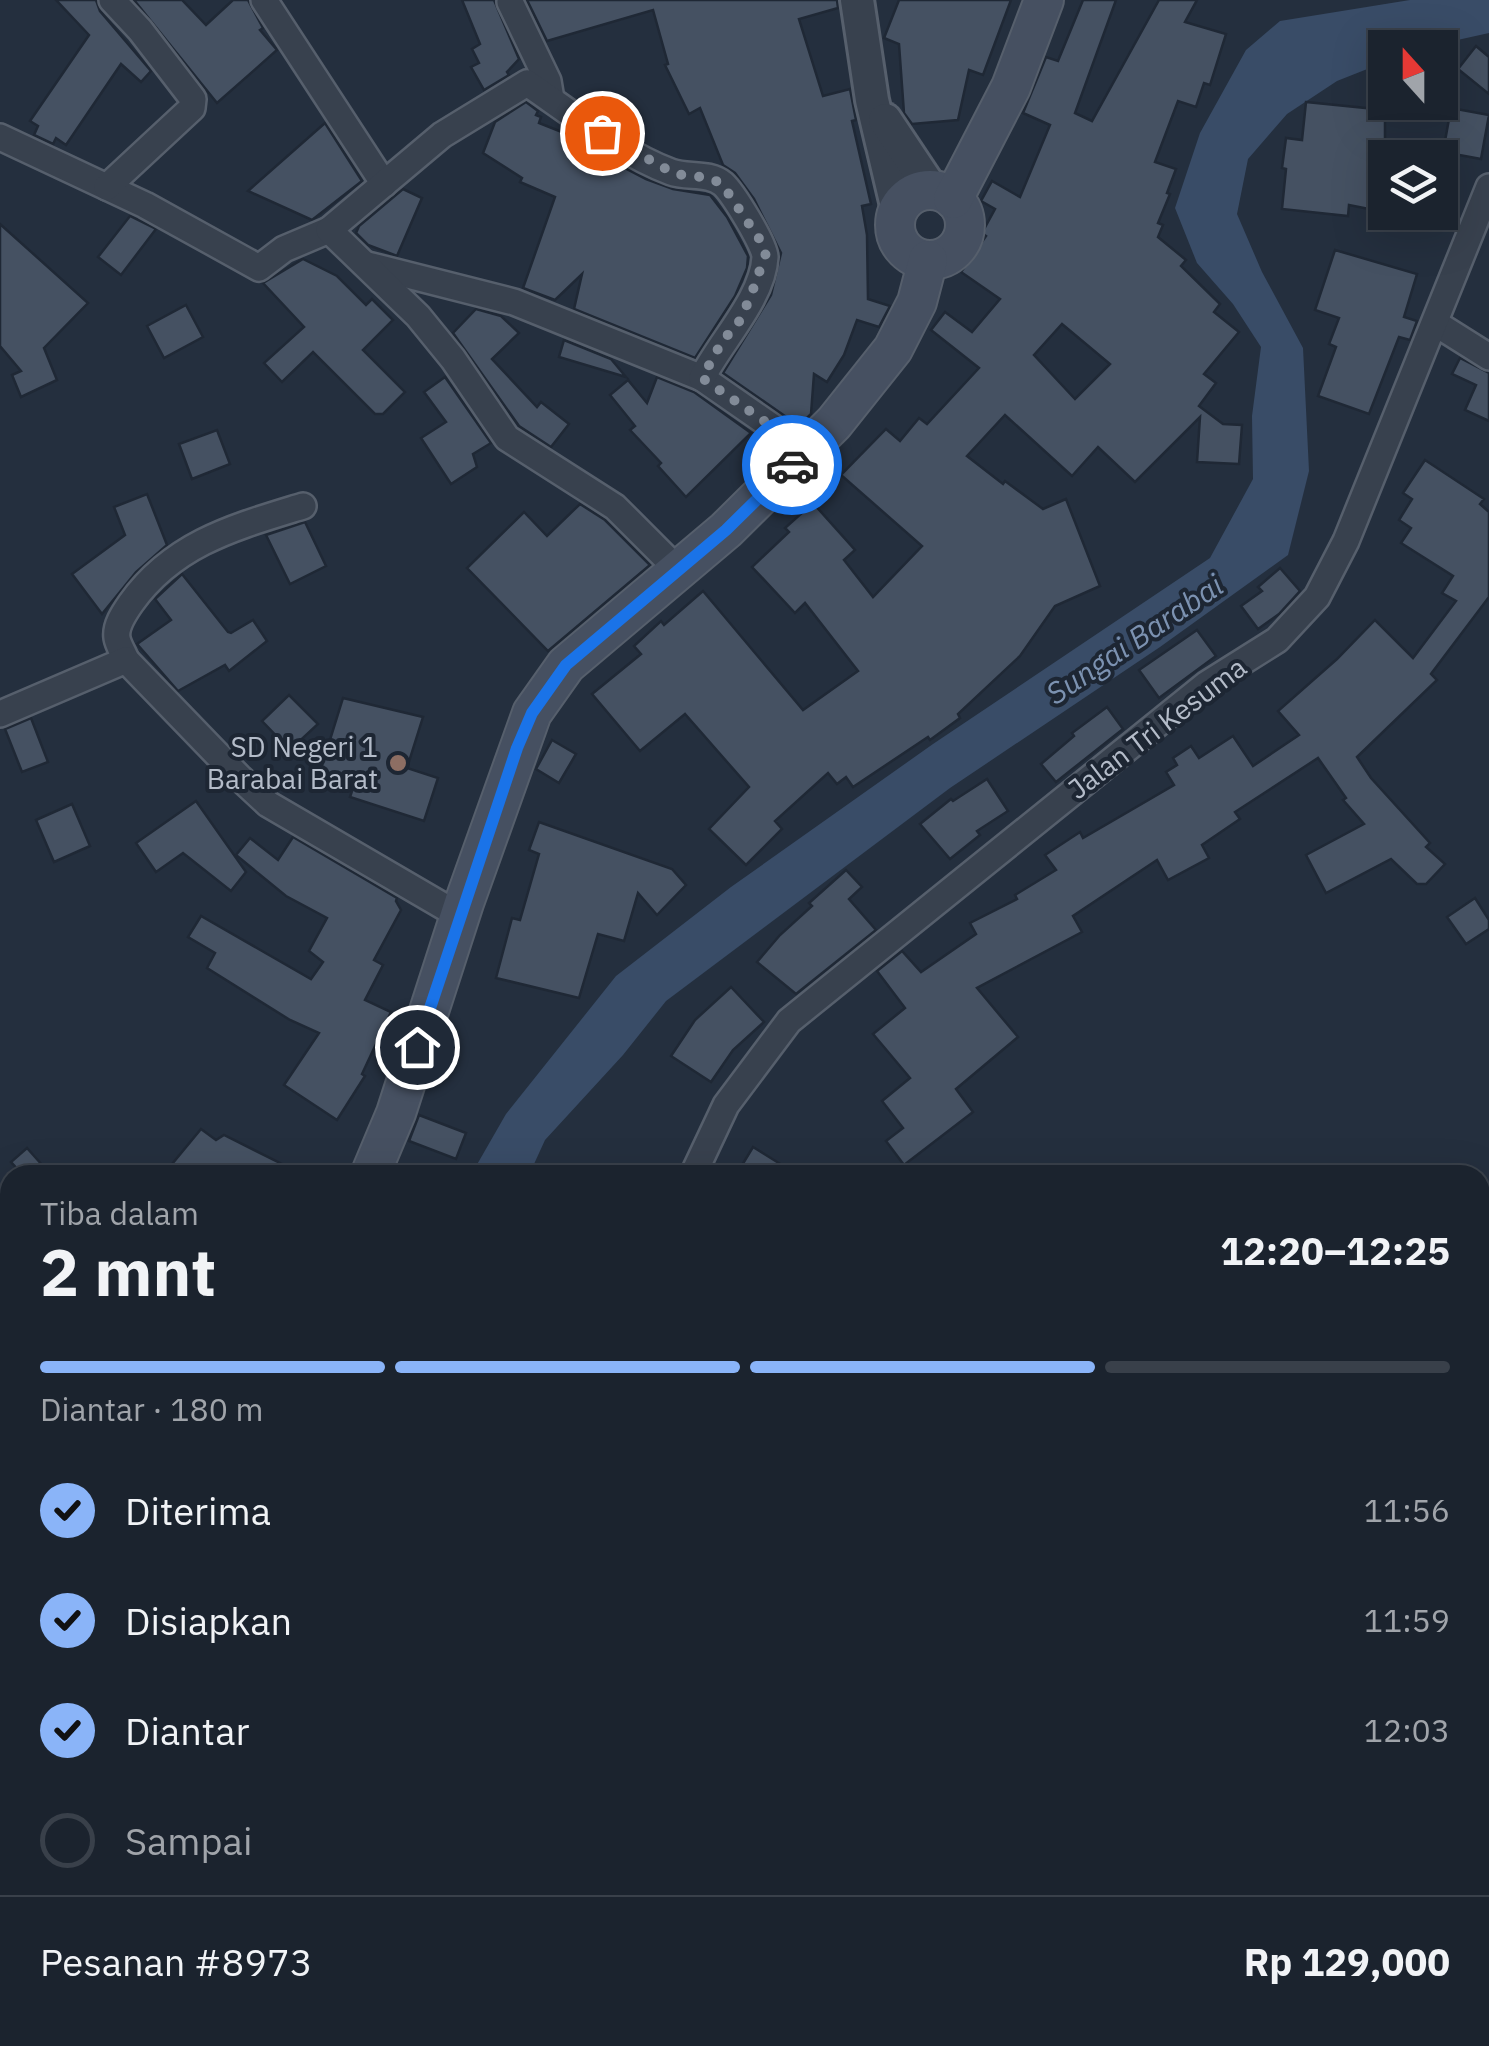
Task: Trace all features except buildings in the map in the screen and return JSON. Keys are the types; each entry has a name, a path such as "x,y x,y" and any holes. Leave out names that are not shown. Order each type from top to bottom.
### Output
{"main road":[{"path":"942,194 1011,87 1044,0"},
{"path":"942,194 964,220 959,244 940,258 916,257 898,241 898,210 908,197 942,194"},
{"path":"374,1165 396,1113 532,713 566,665 726,530 834,424 893,349 916,302 928,260"}],"street":[{"path":"107,187 192,108 193,99 112,0"},
{"path":"264,0 384,184"},
{"path":"857,0 872,100 898,210"},
{"path":"510,2 548,80 551,99"},
{"path":"0,137 107,187 259,268 284,249 328,230 442,135 527,83 650,162 675,174 710,178 722,184 760,240 766,253 750,298 736,328 724,338 702,378"},
{"path":"872,100 942,194"},
{"name":"Jalan Tri Kesuma","path":"698,1165 726,1105 789,1021 1207,684 1278,640 1317,598 1346,541 1435,323 1482,225 1489,187"},
{"path":"328,230 418,316 507,438 615,507 678,570"},
{"path":"364,264 514,302 702,378 806,450"},
{"path":"1435,323 1489,357"},
{"path":"303,506 223,530 170,562 148,579 121,618 117,637 126,660 268,804 460,916"},
{"path":"0,714 126,660"}],"water":[{"name":"Sungai Barabai","path":"1410,0 1489,0 1489,33 1458,40 1458,30 1368,30 1368,69 1337,81 1287,114 1248,159 1237,214 1262,272 1303,348 1309,471 1288,555 1160,647 950,788 666,1001 623,1055 545,1140 534,1165 477,1165 506,1114 616,976 731,887 933,744 1210,558 1253,479 1252,416 1261,347 1233,304 1197,263 1175,208 1200,133 1246,50 1280,21"}],"way so far":[{"path":"602,133 675,174 710,178 722,184 760,240 766,253 750,298 736,328 724,338 702,378 806,450 792,465"}],"place":[{"name":"SD Negeri 1 Barabai Barat","path":"398,763"}],"route":[{"path":"417,1047 532,713 566,665 726,530 792,465"}]}
